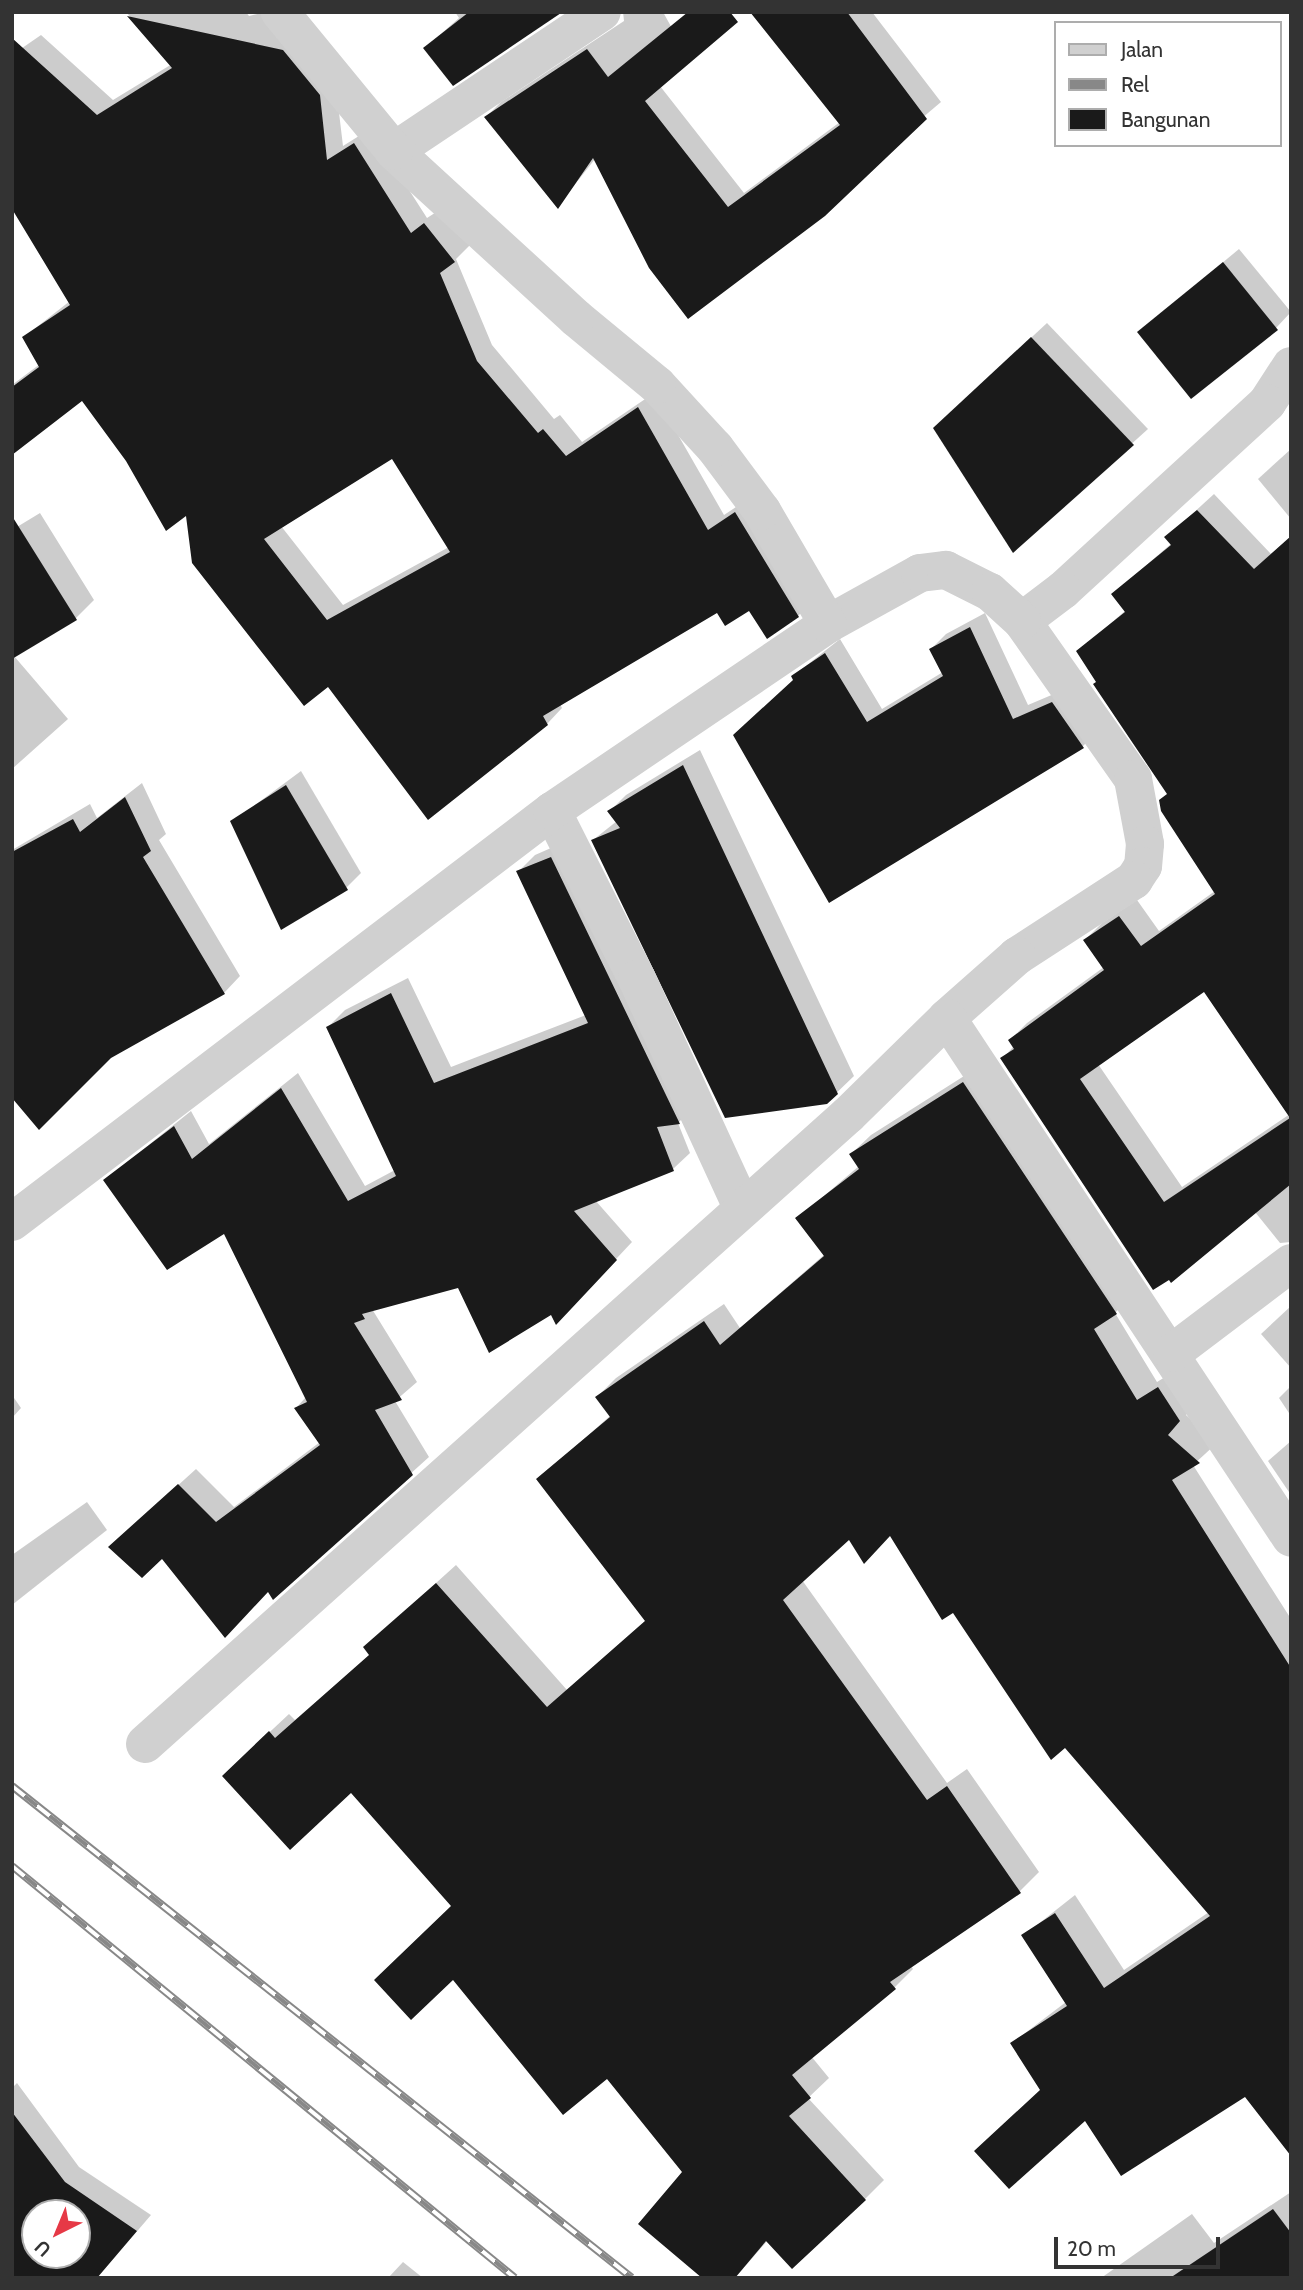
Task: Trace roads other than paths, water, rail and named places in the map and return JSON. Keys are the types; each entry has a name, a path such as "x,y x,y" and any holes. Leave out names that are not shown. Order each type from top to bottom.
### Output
{"street":[{"path":"280,12 394,151 566,309 657,385 706,439 762,511 828,624"},
{"path":"394,151 603,12"},
{"path":"1022,621 1063,590 1267,403 1291,366"},
{"path":"12,1222 552,811 828,624 920,573 946,570 990,592 1022,621 1133,779 1145,844 1143,866 1134,880 1017,956 965,1046 848,1115 742,1207 145,1744"},
{"path":"552,811 637,979 742,1207"},
{"path":"965,1046 1172,1353 1291,1538"},
{"path":"1172,1353 1291,1263"}],"railway":[{"path":"12,1786 632,2278"},
{"path":"12,1866 515,2278"}]}
